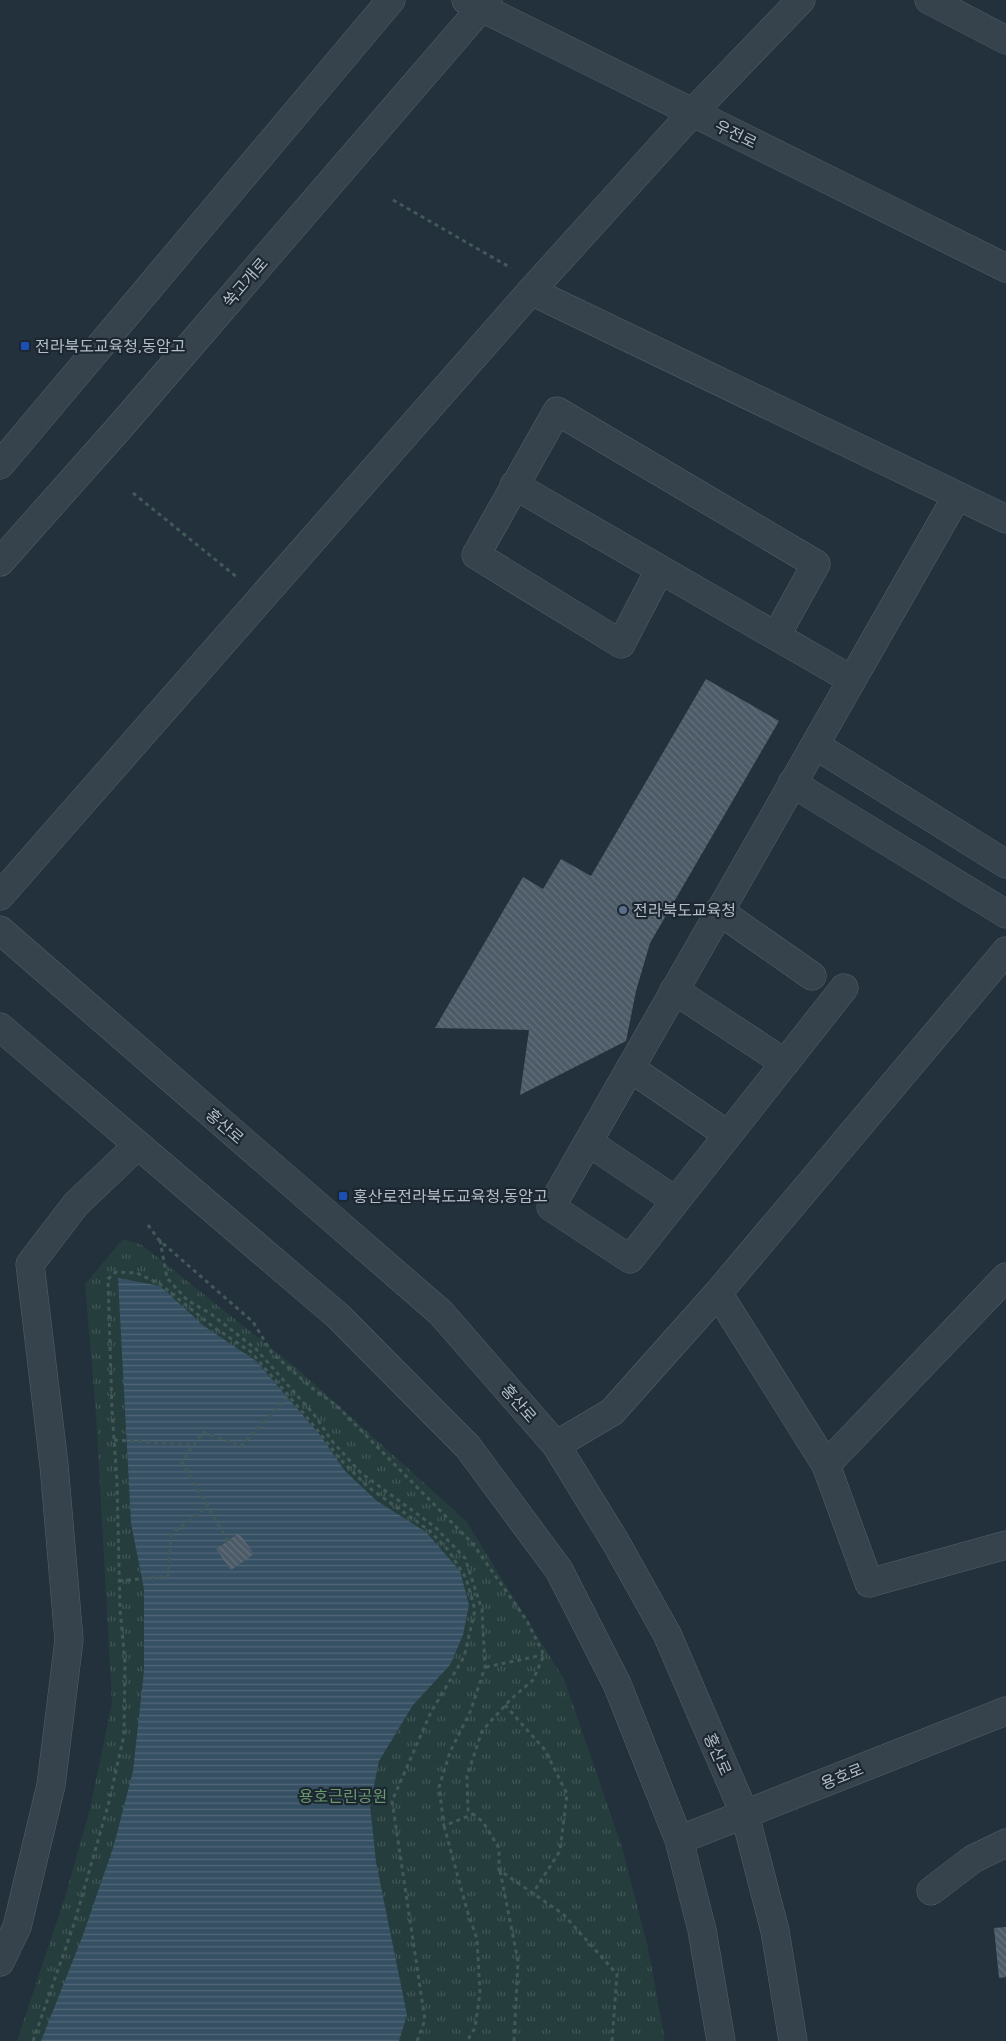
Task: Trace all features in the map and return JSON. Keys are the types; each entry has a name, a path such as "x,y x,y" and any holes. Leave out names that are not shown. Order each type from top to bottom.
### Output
{"street":[{"path":"0,465 391,0"},
{"path":"0,896 531,291 693,112 801,0"},
{"path":"928,0 1006,40"},
{"name":"우전로","path":"479,3 1006,268"},
{"name":"쑥고개로","path":"0,562 120,428 479,3"},
{"path":"531,291 1006,519"},
{"path":"660,569 621,644 476,555 557,411 816,564 776,636"},
{"path":"514,485 852,680"},
{"path":"844,988 630,1259 550,1207 956,496"},
{"path":"815,745 1006,864"},
{"path":"792,783 1006,914"},
{"path":"719,911 812,976"},
{"name":"홍산로","path":"0,930 441,1313 556,1445 615,1541 667,1634 745,1815 774,1931 793,2041"},
{"path":"556,1445 612,1412 718,1293 1006,951"},
{"path":"674,990 785,1063"},
{"path":"0,1027 338,1316 468,1447 559,1570 617,1684 678,1840 702,1930 721,2041"},
{"path":"630,1068 728,1135"},
{"path":"588,1142 676,1201"},
{"path":"0,1962 17,1927 52,1785 69,1640 54,1465 30,1264 76,1204 137,1146"},
{"path":"826,1465 1006,1277"},
{"path":"718,1293 826,1465 869,1583 1006,1545"},
{"name":"용호로","path":"678,1840 1006,1711"},
{"path":"931,1891 973,1859 1006,1843"}],"path":[{"path":"393,200 512,269"},
{"path":"133,493 239,579"},
{"path":"148,1225 159,1240 253,1322 272,1353 312,1388 338,1406 467,1537 527,1621 544,1655 534,1680 505,1705 482,1731 467,1776 468,1810 483,1822 500,1848 499,1870 518,1962 514,2041"},
{"path":"159,1240 167,1278 187,1300 211,1314 256,1349 316,1416 330,1440 361,1473 435,1527 465,1558 482,1610 486,1667 471,1710 450,1752 439,1787 444,1826 477,1939 480,1993 475,2028 467,2041"},
{"path":"33,2041 74,1924 109,1802 124,1735 125,1662 120,1609 117,1482 108,1279 116,1272 137,1273 160,1284 212,1326 251,1352 290,1395 340,1459 368,1487 430,1531 448,1550 466,1578 475,1610 464,1657 431,1712 392,1801 425,2020 417,2041"},
{"path":"228,1541 182,1462 203,1432 241,1446 290,1395"},
{"path":"114,1440 193,1445"},
{"path":"119,1581 168,1576 170,1534 208,1506"},
{"path":"486,1667 544,1655"},
{"path":"505,1705 545,1750 567,1794 560,1852 533,1893"},
{"path":"444,1826 473,1814"},
{"path":"499,1870 563,1914 617,1974 612,2041"}],"green space":[{"name":"용호근린공원","path":"123,1239 142,1245 300,1371 466,1521 564,1679 622,1847 648,1948 665,2041 17,2041 65,1897 90,1809 112,1703 96,1414 85,1284"}],"water":[{"path":"118,1278 160,1286 204,1326 256,1361 320,1435 345,1471 377,1501 426,1532 460,1571 469,1605 463,1635 450,1665 413,1705 379,1761 370,1805 376,1862 407,2015 399,2041 41,2041 83,1935 114,1845 133,1771 144,1671 144,1589 131,1523"}],"building":[{"name":"전라북도교육청","path":"706,679 779,721 650,943 636,991 626,1041 520,1095 529,1030 435,1028 523,877 543,889 561,859 591,876"},
{"path":"239,1533 254,1554 231,1570 216,1549"},
{"path":"1006,1927 1006,1977 999,1978 994,1928"}],"place":[{"name":"전라북도교육청,동암고","path":"25,346"},
{"name":"전라북도교육청","path":"623,910"},
{"name":"홍산로전라북도교육청,동암고","path":"343,1196"}]}
